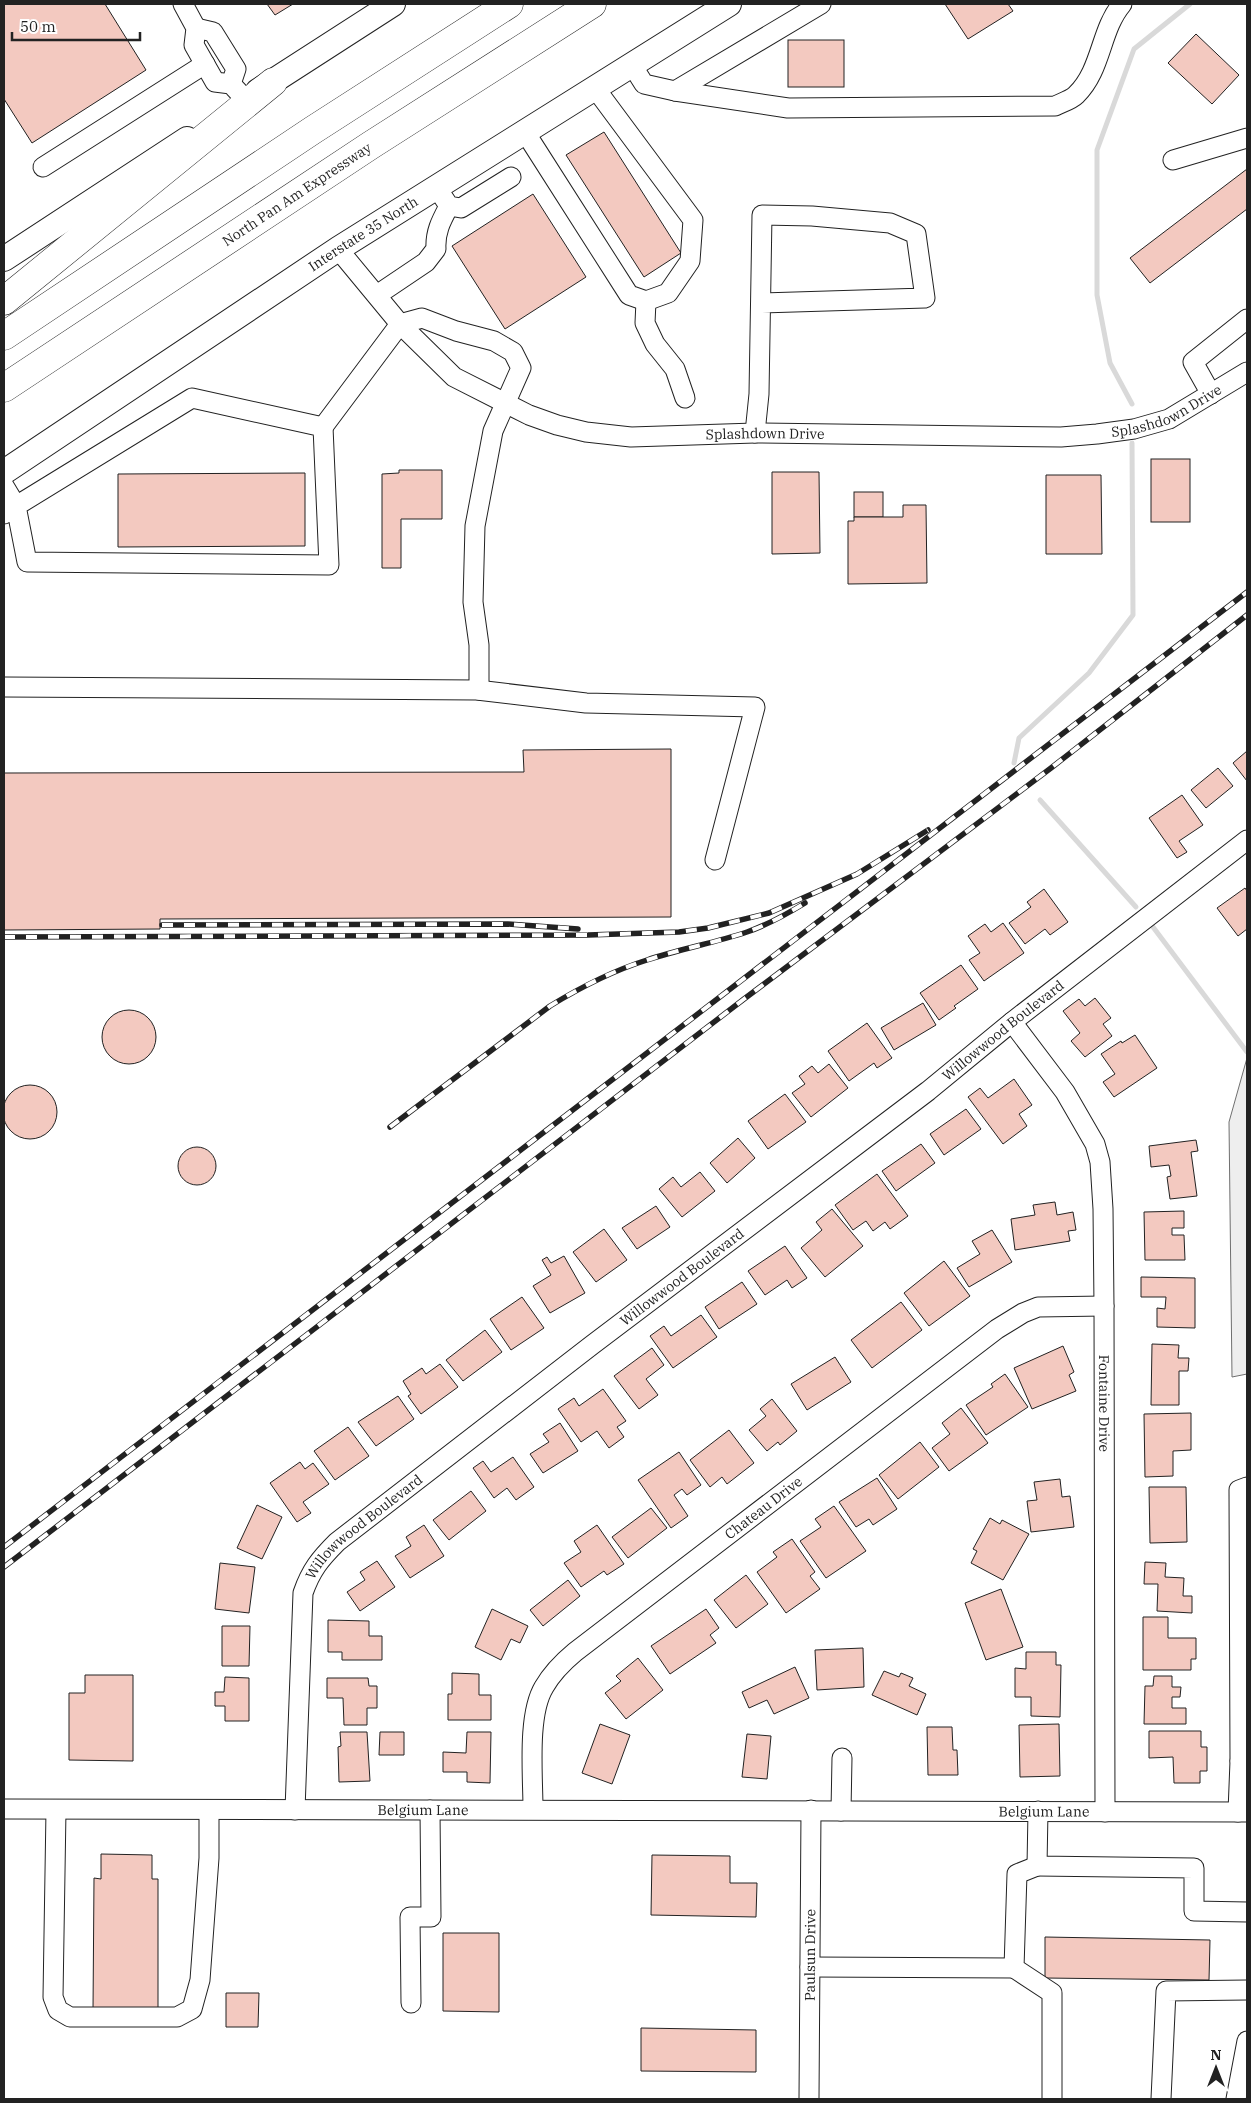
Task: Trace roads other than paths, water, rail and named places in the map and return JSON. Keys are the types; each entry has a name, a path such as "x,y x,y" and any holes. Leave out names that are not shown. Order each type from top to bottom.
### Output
{"highway":[{"path":"4,336 314,130 510,4"},
{"name":"North Pan Am Expressway","path":"4,388 371,144 592,4"},
{"path":"4,301 273,82"}],"main road":[{"path":"4,259 238,92 273,82 393,4"},
{"name":"Interstate 35 North","path":"4,472 338,249 443,197 525,132 729,4"}],"street":[{"path":"183,4 196,28 194,45 216,82 238,92 236,69 213,32 196,28"},
{"path":"675,91 820,4"},
{"path":"632,65 644,84 675,91 788,108 1055,106 1075,95 1096,66 1112,15 1122,4"},
{"path":"43,167 205,64"},
{"path":"525,132 629,295 646,301 668,293 690,261 693,220 595,88"},
{"path":"1173,160 1247,138"},
{"path":"377,296 426,262 436,249 435,239 443,197 461,208 511,177"},
{"path":"756,433 759,394 762,215 812,216 890,223 916,234 925,298 761,303"},
{"name":"Splashdown Drive","path":"338,249 400,324 454,377 536,417 586,432 631,437 756,433 1051,436 1097,434 1134,429 1169,419 1247,372"},
{"path":"646,301 645,323 656,344 675,369 685,398"},
{"path":"4,486 27,562 329,565 323,427 400,324 422,318 456,331 494,341 513,352 521,368 493,432 475,526 473,602 479,646 479,690"},
{"path":"1211,394 1193,362 1247,319"},
{"path":"10,510 192,398 323,427"},
{"path":"4,687 479,690 586,703 756,706 715,860"},
{"name":"Willowwood Boulevard","path":"295,1810 303,1593 310,1574 321,1558 338,1542 584,1351 928,1091 1012,1022 1247,840"},
{"name":"Fontaine Drive","path":"1012,1022 1065,1092 1095,1144 1100,1162 1103,1209 1104,1306 1105,1812"},
{"name":"Chateau Drive","path":"533,1809 534,1722 538,1703 543,1688 553,1674 575,1652 998,1328 1023,1313 1038,1307 1104,1306"},
{"path":"1243,1812 1244,1761 1239,1490 1247,1487"},
{"path":"841,1810 842,1758"},
{"name":"Belgium Lane","path":"4,1809 1243,1812"},
{"path":"56,1810 53,1997 58,2010 70,2017 177,2017 192,2009 200,1980 209,1858 208,1810"},
{"path":"411,2003 410,1917 431,1917 430,1810"},
{"name":"Paulsun Drive","path":"809,2099 811,1810"},
{"path":"1037,1866 1038,1811"},
{"path":"1014,1968 1017,1874 1037,1866 1194,1868 1194,1911 1247,1912"},
{"path":"810,1967 1014,1968 1052,1993 1052,2099"},
{"path":"1161,2099 1166,1991 1247,1990"},
{"path":"1236,2099 1247,2041"}],"waterway":[{"path":"1132,404 1110,363 1097,295 1097,150 1134,49 1190,4"},
{"path":"1014,763 1019,738 1089,673 1133,615 1132,443"},
{"path":"1040,800 1136,907"},
{"path":"1153,927 1247,1052"}],"railway":[{"path":"4,1547 1247,592"},
{"path":"4,1567 744,999 1051,768 1247,615"},
{"path":"4,937 588,935 679,932 708,928 769,913 857,874 928,830"},
{"path":"390,1127 550,1006 573,992 634,964 754,929 777,919 805,903"},
{"path":"162,925 508,924 578,929"}]}
